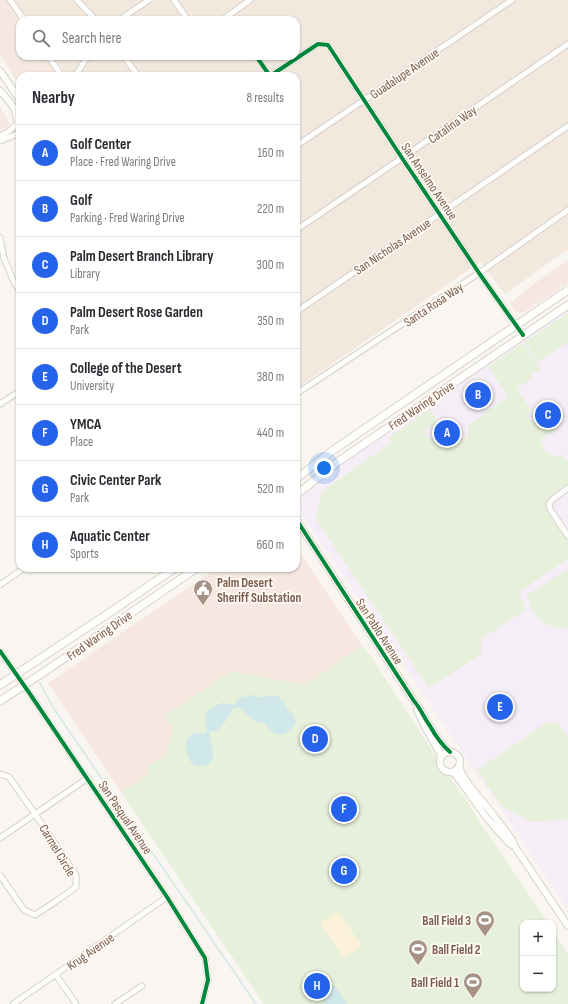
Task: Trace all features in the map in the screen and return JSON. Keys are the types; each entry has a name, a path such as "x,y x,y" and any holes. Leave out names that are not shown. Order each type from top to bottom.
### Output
{"main road":[{"name":"Fred Waring Drive","path":"300,477 332,451 568,290"},
{"name":"Fred Waring Drive","path":"300,492 339,461 568,305"},
{"name":"Fred Waring Drive","path":"0,685 169,572"},
{"name":"Fred Waring Drive","path":"0,701 106,631 128,614 191,572"}],"street":[{"path":"10,0 21,16"},
{"path":"77,0 92,16"},
{"path":"125,16 149,0"},
{"path":"174,0 185,16"},
{"path":"231,16 250,0"},
{"name":"Guadalupe Avenue","path":"300,143 512,0"},
{"name":"San Anselmo Avenue","path":"300,56 318,44 328,45 479,273 524,335"},
{"name":"Catalina Way","path":"300,227 568,44"},
{"path":"51,60 59,72"},
{"path":"77,72 85,60"},
{"path":"127,60 135,72"},
{"path":"259,60 267,72"},
{"name":"San Anselmo Avenue","path":"276,72 294,60"},
{"path":"0,71 16,94"},
{"path":"0,91 15,109 16,112"},
{"path":"0,136 16,125"},
{"name":"San Nicholas Avenue","path":"300,309 568,126"},
{"path":"0,141 16,135"},
{"name":"Santa Rosa Way","path":"300,391 479,273 568,210"},
{"path":"0,238 4,258 16,285"},
{"path":"0,404 16,394"},
{"path":"568,488 548,504 568,536"},
{"name":"San Pablo Avenue","path":"300,525 414,701 420,707 430,726 445,748 450,752"},
{"path":"0,585 18,572"},
{"name":"San Pasqual Avenue","path":"0,651 88,778 167,897 204,958 208,980 202,1004"},
{"name":"San Pablo Avenue","path":"414,701 416,709 440,751 441,756"},
{"path":"515,847 509,843 486,817 456,775 451,772 444,771 440,766 441,756 446,752 450,752 458,756 460,759 459,765 461,772 469,785 513,841 515,847 568,926"},
{"path":"451,772 457,769 459,765"},
{"name":"Carmel Circle","path":"0,774 9,777 35,814 76,875 76,887 35,915 24,910 0,876"},
{"path":"0,838 88,778"},
{"name":"Krug Avenue","path":"13,1004 167,897"},
{"path":"56,975 76,1004"},
{"path":"115,1004 142,986"}],"shaded area":[{"path":"0,0 8,0 19,16 16,16 16,60 49,60 57,72 16,72 16,80 0,55"},
{"path":"14,0 568,0 568,249 505,294 480,262 300,386 300,72 64,72 56,60 300,60 300,16 25,16"},
{"path":"0,107 8,120 9,126 0,131"},
{"path":"568,259 568,283 523,313 516,312 510,304 535,283"},
{"path":"568,310 568,909 300,511 300,499 343,463"},
{"path":"300,552 362,646 305,685 231,671 165,716 172,727 168,753 147,767 150,773 121,792 48,683 211,572 300,572"}],"green space":[{"path":"568,313 568,342 538,362 525,342"},
{"path":"524,344 541,369 530,375 532,378 517,389 531,410 529,414 530,421 534,420 534,417 536,416 541,424 548,419 555,430 540,440 546,453 549,452 553,458 561,453 566,461 568,460 568,484 552,494 546,501 545,505 546,510 568,542 568,559 519,592 526,610 481,639 481,654 429,688 316,519 322,492 391,443 388,438 430,409 435,416 435,427 426,427 426,438 468,438 468,426 508,396 488,367"},
{"path":"568,569 568,628 553,627 546,624 536,615 529,603 527,595"},
{"path":"362,646 368,652 546,920 520,920 520,992 556,992 556,936 568,954 568,1004 264,1004 121,792 150,773 147,767 168,753 172,727 165,716 231,671 305,685"},
{"path":"548,722 558,723 568,738 568,818 532,822 502,807 477,770"}],"sand":[{"path":"338,911 362,946 344,958 320,923"}],"water":[{"path":"252,695 260,697 272,695 277,696 293,714 296,723 287,733 277,734 268,729 266,724 254,721 240,708 236,708 232,710 218,730 210,732 213,753 211,761 207,765 194,765 190,760 186,744 189,737 193,733 204,734 207,730 205,724 206,713 209,709 224,702 230,705 235,704 238,698"},
{"path":"334,985 347,1004 325,1004 319,995"}],"waterway":[{"path":"40,683 54,709 256,1004"}],"cycle path":[{"path":"300,56 318,44 328,45 479,273 523,335"},
{"path":"259,60 267,72"},
{"path":"276,72 294,60"},
{"path":"300,525 419,707 434,733 450,752"},
{"path":"0,651 167,897 205,958 208,980 202,1004"}],"place":[{"name":"Golf","path":"478,395"},
{"name":"Palm Desert Branch Library","path":"548,415"},
{"name":"Golf Center","path":"447,433"},
{"name":"Palm Desert Sheriff Substation","path":"203,606"},
{"name":"College of the Desert","path":"500,707"},
{"name":"Palm Desert Rose Garden","path":"315,739"},
{"name":"YMCA","path":"344,809"},
{"name":"Civic Center Park","path":"344,871"},
{"name":"Ball Field 3","path":"485,937"},
{"name":"Ball Field 2","path":"418,966"},
{"name":"Aquatic Center","path":"317,986"},
{"name":"Ball Field 1","path":"473,999"}]}
